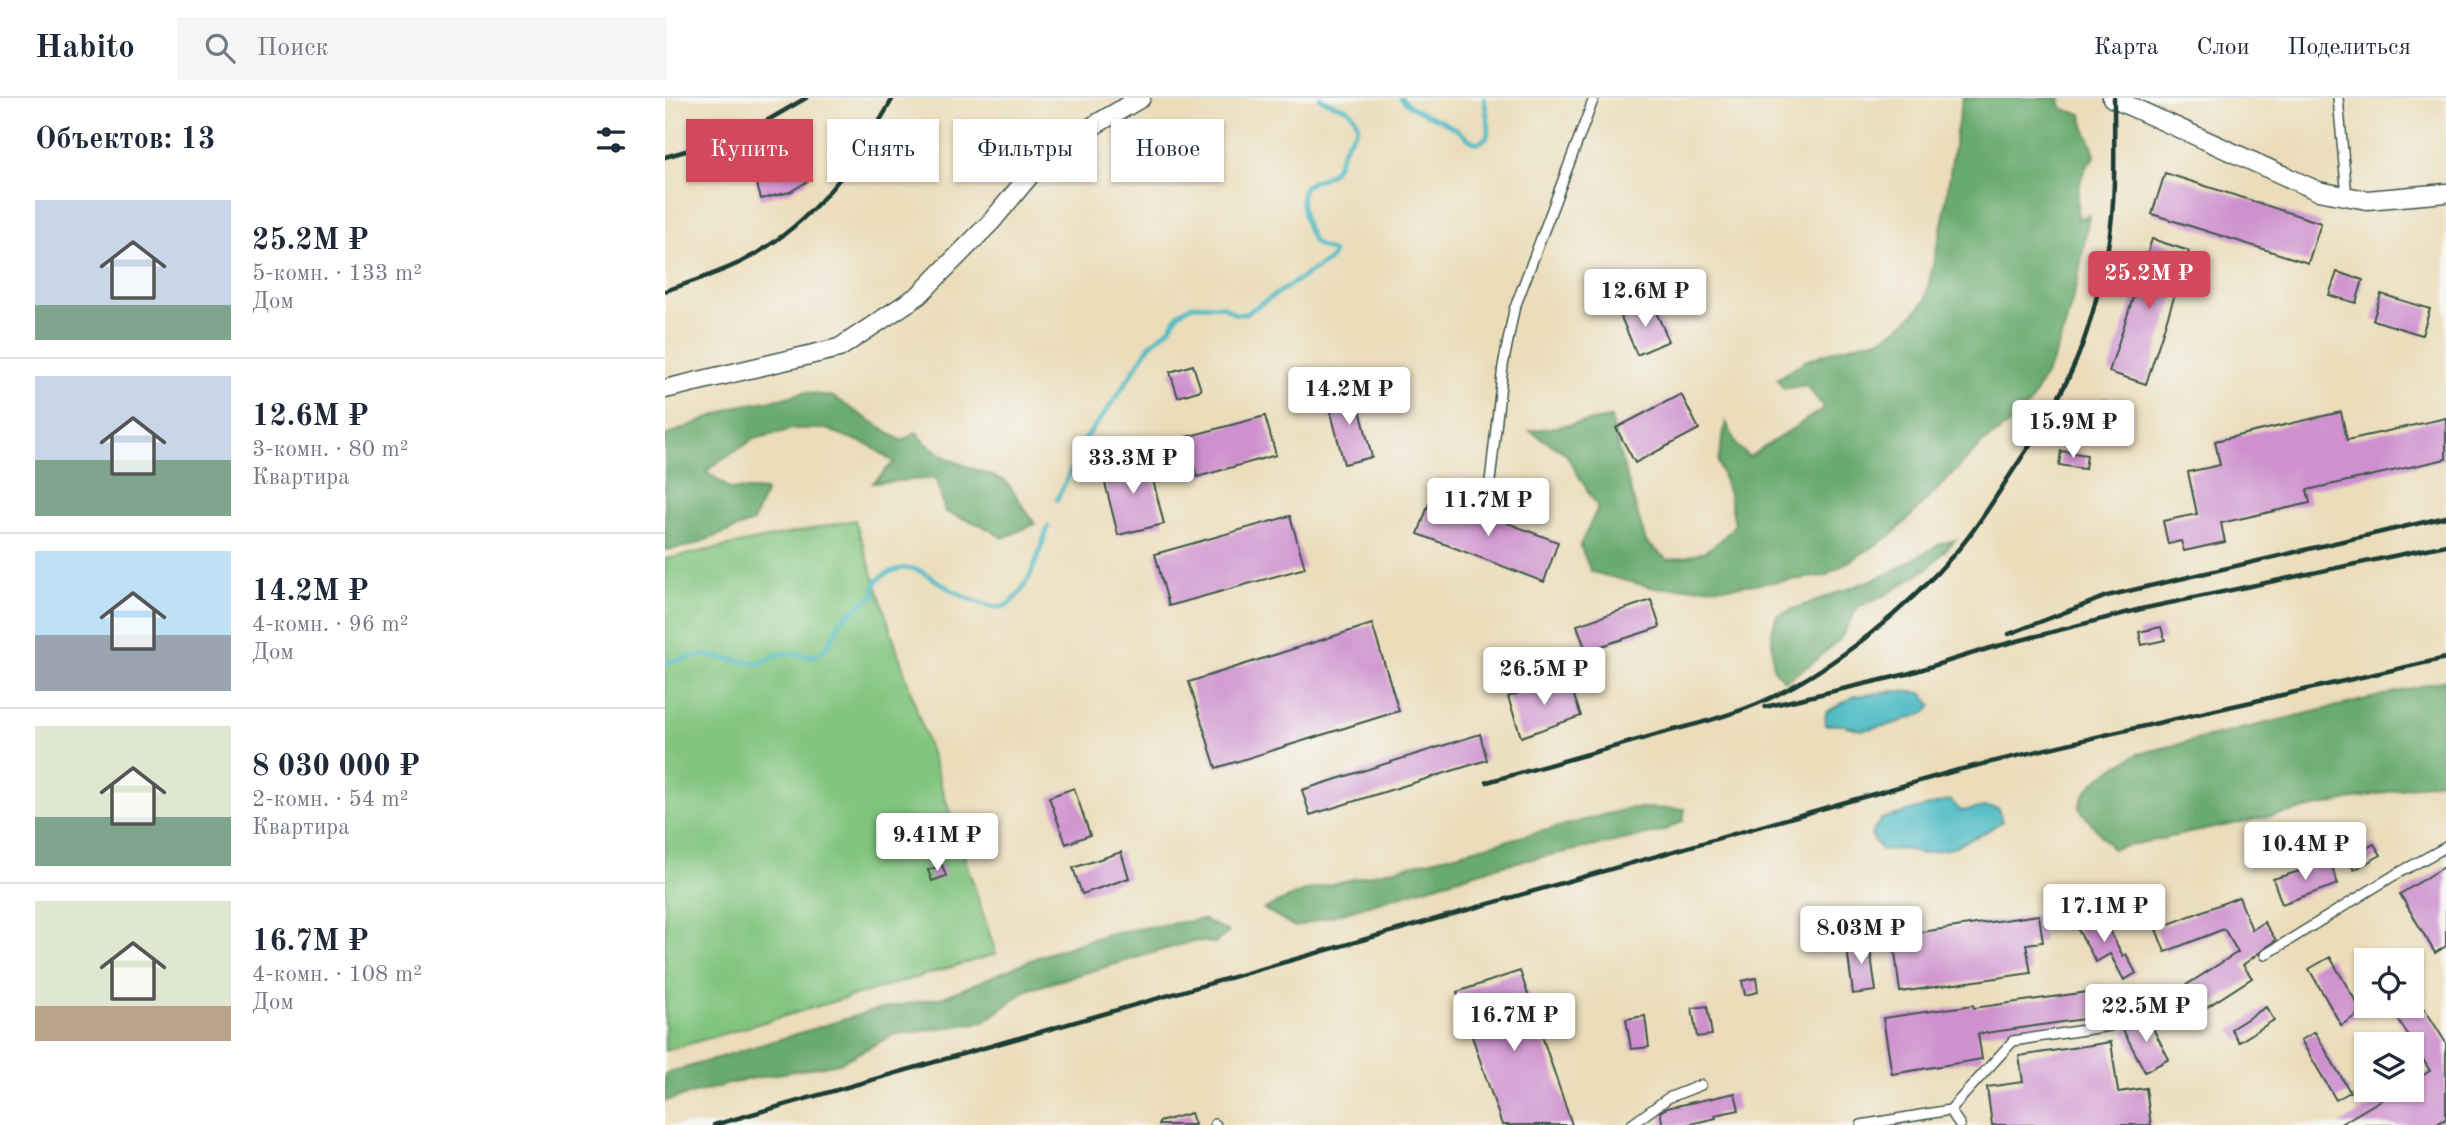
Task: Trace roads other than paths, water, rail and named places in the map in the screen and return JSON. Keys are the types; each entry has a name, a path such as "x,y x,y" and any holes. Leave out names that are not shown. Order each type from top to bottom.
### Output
{"street":[{"path":"665,389 839,348 919,295 991,222 1050,151 1141,98"},
{"path":"2112,98 2300,184 2347,198 2385,200 2446,192"}],"lane":[{"path":"1487,508 1503,366 1514,310 1594,98"},
{"path":"2337,98 2347,198"},
{"path":"2265,955 2393,876 2446,847"},
{"path":"1861,1125 1950,1110 2013,1041 2110,1026"},
{"path":"1631,1125 1668,1098 1701,1085"},
{"path":"1950,1110 1960,1125"}],"water":[{"path":"1897,691 1922,693 1932,705 1925,713 1890,725 1862,730 1844,725 1825,725 1826,712 1855,696"},
{"path":"1950,800 1961,811 1998,808 2002,821 1952,848 1920,854 1906,849 1881,850 1871,835 1881,819"}],"waterway":[{"path":"1057,500 1085,439 1116,398 1150,345 1170,328 1179,313 1192,305 1223,306 1235,314 1245,314 1331,259 1333,252 1316,244 1311,237 1303,213 1302,197 1307,185 1334,170 1358,126 1347,109 1320,98"},
{"path":"1401,98 1413,108 1479,143 1487,137 1489,127 1484,98"},
{"path":"665,662 704,655 761,664 778,654 810,657 822,652 828,645 842,619 874,595 875,585 880,578 905,568 920,571 977,602 993,607 1005,606 1027,582 1048,526"},
{"path":"665,734 665,756"}],"railway":[{"path":"665,157 744,134 806,98"},
{"path":"665,291 741,262 789,231 810,212 847,170 893,98"},
{"path":"1487,782 1711,720 1766,700 1844,654 1893,615 1937,573 1973,531 2038,432 2067,381 2083,342 2092,316 2109,242 2114,180 2114,98"},
{"path":"2009,634 2107,596 2446,517"},
{"path":"1765,707 1907,674 1990,648 2141,609 2446,545"},
{"path":"714,1125 1958,770 2446,658"}]}
